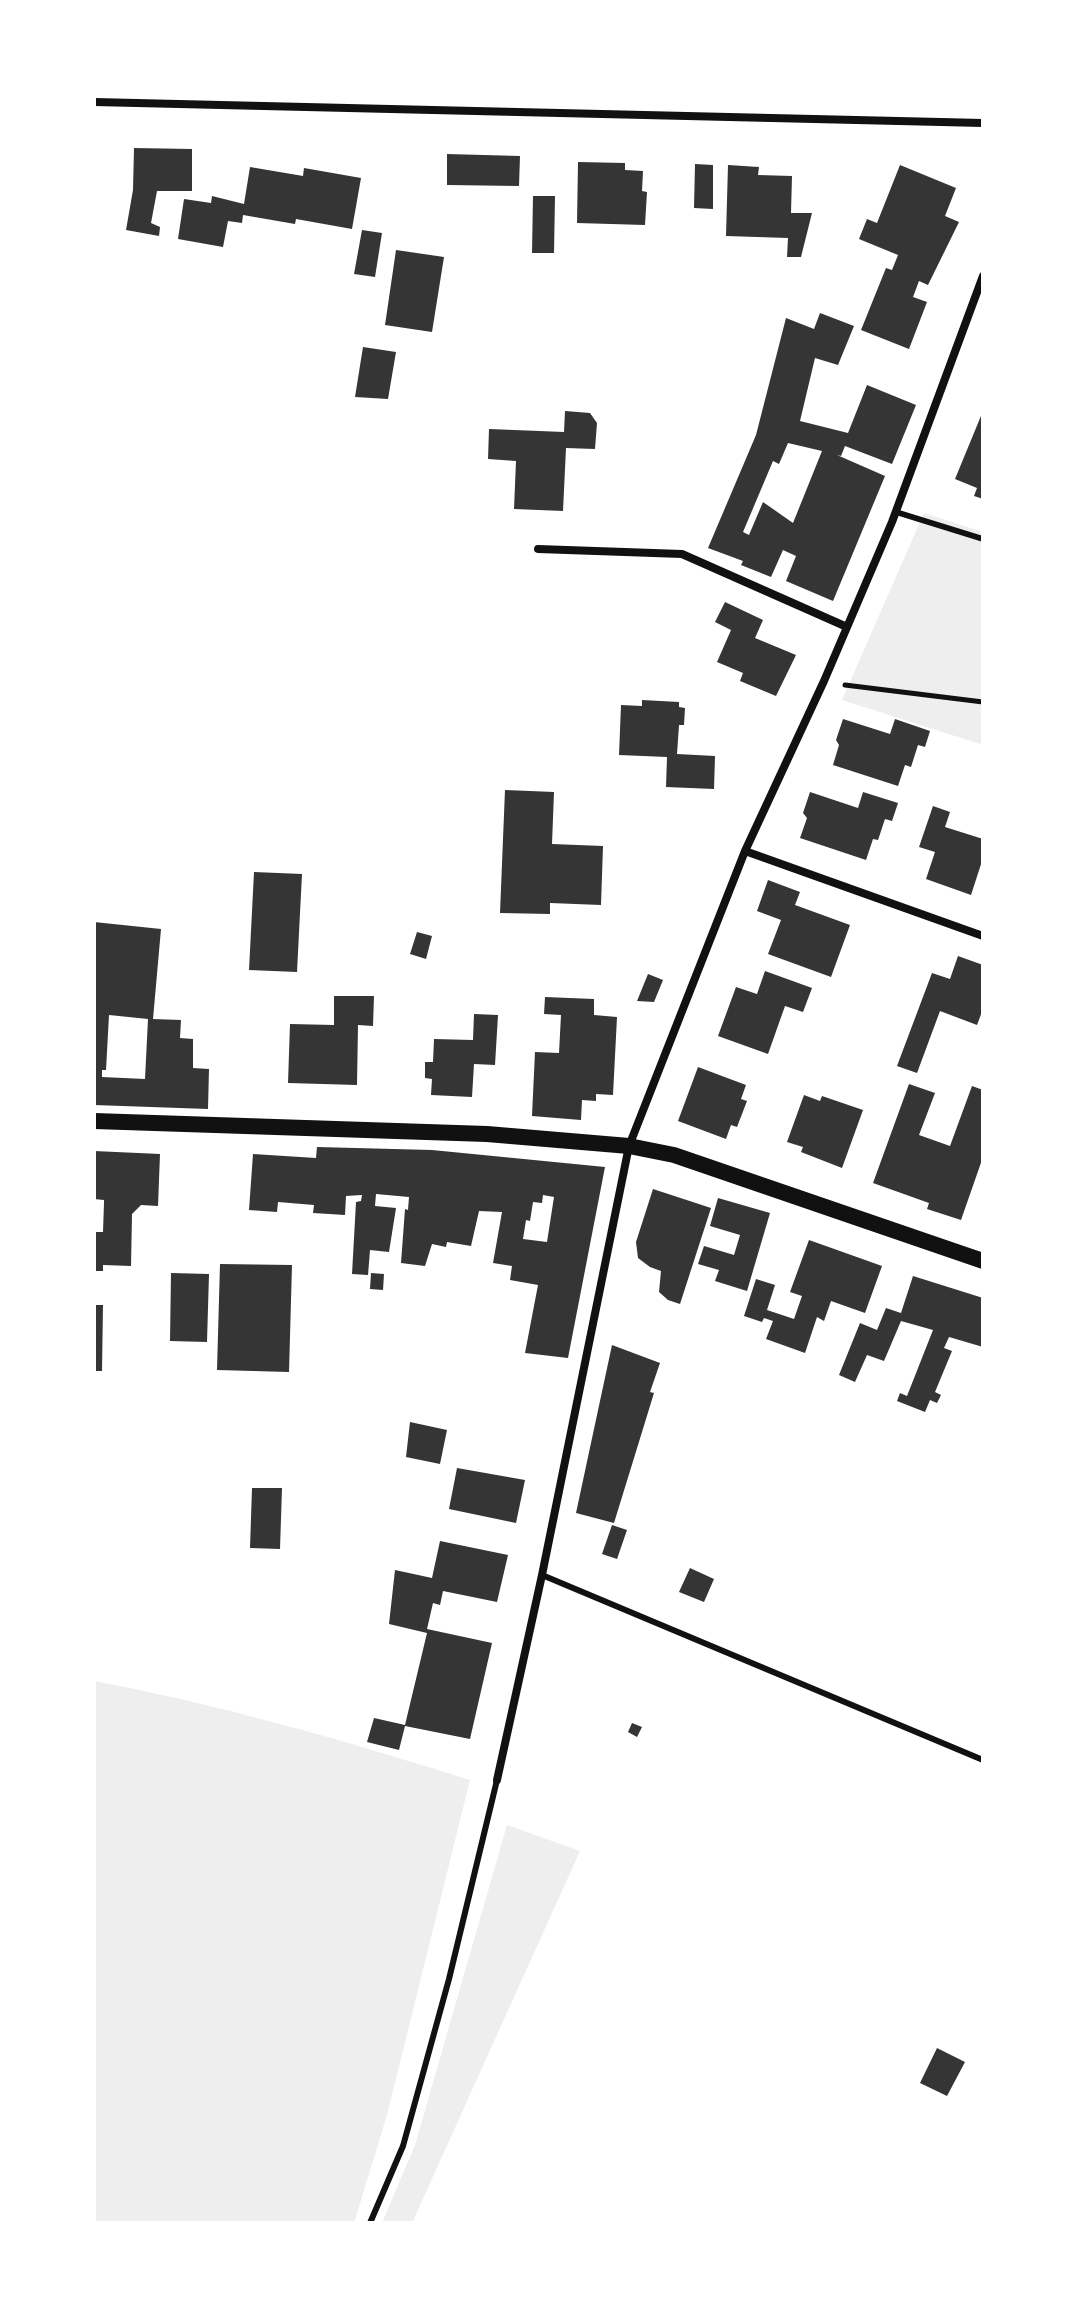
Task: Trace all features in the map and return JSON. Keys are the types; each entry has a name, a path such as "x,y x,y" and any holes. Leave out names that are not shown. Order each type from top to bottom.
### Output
{"main road":[{"path":"94,1121 487,1134 629,1146 674,1155 983,1261"}],"street":[{"path":"270,105 274,94"},
{"path":"94,102 983,123"},
{"path":"497,1780 629,1146 745,851 824,681 896,512 983,276"},
{"path":"538,549 682,554 847,627"},
{"path":"745,851 983,936"}],"lane":[{"path":"896,512 983,539"},
{"path":"542,1575 983,1760"},
{"path":"370,2223 403,2146 449,1979 497,1780"}],"path":[{"path":"824,681 871,690 983,702"}],"shaded area":[{"path":"924,513 983,532 983,745 842,700"},
{"path":"94,1681 284,1725 470,1780 387,2115 354,2223 94,2223"},
{"path":"507,1825 580,1851 412,2223 382,2223 415,2145"}],"building":[{"path":"134,148 192,149 192,191 157,191 151,223 160,227 159,236 126,230 133,190"},
{"path":"447,154 520,156 519,186 447,185"},
{"path":"578,162 625,163 625,170 643,171 642,191 647,192 645,225 577,223"},
{"path":"695,164 713,165 713,209 694,208"},
{"path":"728,165 759,167 758,175 792,176 791,213 812,213 801,257 787,257 788,238 726,236"},
{"path":"900,165 956,188 945,216 959,222 928,285 919,281 913,297 927,302 909,349 861,330 886,268 892,270 898,255 859,239 867,219 877,223"},
{"path":"250,167 303,176 304,168 361,178 352,229 296,219 295,224 243,215 242,223 228,221 223,247 178,239 184,199 211,203 212,196 244,204"},
{"path":"533,196 555,196 554,253 532,253"},
{"path":"362,230 382,233 375,277 354,274"},
{"path":"396,250 444,257 432,332 385,325"},
{"path":"820,313 854,326 838,365 815,358 800,421 848,433 867,385 916,405 892,464 845,446 841,456 837,455 885,476 833,601 786,581 796,556 783,550 771,577 741,565 743,561 708,548 756,435 786,318 814,329","holes":["788,443 822,451 793,523 763,502 749,535 743,532 773,461 779,464"]},
{"path":"363,347 396,352 388,399 355,397"},
{"path":"565,411 590,413 597,423 595,449 566,448 563,511 514,509 516,461 488,459 489,429 564,432"},
{"path":"983,411 983,499 974,496 977,488 955,479"},
{"path":"725,602 763,620 755,638 796,655 776,696 740,681 743,673 717,662 731,630 715,622"},
{"path":"642,700 679,702 679,707 685,708 684,725 679,725 677,754 715,756 714,789 666,787 667,757 619,755 621,705 642,706"},
{"path":"843,719 890,734 895,719 930,731 925,747 918,745 911,767 905,765 898,786 833,765"},
{"path":"505,790 554,792 552,844 603,846 601,905 550,903 550,914 500,913"},
{"path":"810,792 858,808 863,792 898,803 892,821 885,819 878,840 873,839 866,860 800,838 807,818 803,813"},
{"path":"933,806 950,812 945,827 983,839 983,858 971,895 926,879 935,852 919,847"},
{"path":"254,872 302,874 297,972 249,970"},
{"path":"768,880 800,892 795,905 850,925 831,977 768,954 781,920 757,911"},
{"path":"94,922 161,929 153,1019 181,1020 180,1038 193,1039 193,1068 209,1069 208,1109 94,1105","holes":["109,1015 148,1019 145,1079 102,1077 102,1070 106,1070"]},
{"path":"417,932 432,936 426,959 410,954"},
{"path":"958,956 983,965 983,1009 977,1025 940,1011 917,1073 897,1066 932,973 950,979"},
{"path":"765,971 812,988 803,1012 785,1006 768,1054 718,1036 736,987 757,994"},
{"path":"648,974 663,980 654,1002 637,1001"},
{"path":"334,996 374,996 373,1026 358,1025 357,1085 288,1083 290,1024 334,1025"},
{"path":"545,997 594,999 594,1015 617,1017 613,1095 596,1094 596,1101 582,1100 581,1120 532,1116 535,1052 559,1053 561,1015 544,1014"},
{"path":"474,1014 498,1015 495,1065 474,1064 472,1097 431,1095 432,1079 425,1078 425,1062 433,1062 434,1039 473,1040"},
{"path":"698,1067 746,1085 741,1099 747,1101 737,1127 731,1125 726,1139 678,1121"},
{"path":"909,1084 935,1093 919,1135 950,1146 972,1086 983,1090 983,1157 961,1220 927,1209 929,1203 873,1183"},
{"path":"804,1095 820,1101 822,1096 863,1110 842,1168 801,1152 803,1147 787,1142"},
{"path":"317,1147 432,1150 605,1167 568,1358 525,1353 538,1285 510,1280 512,1266 493,1263 502,1212 479,1211 471,1246 447,1242 446,1247 432,1244 425,1266 401,1263 405,1209 408,1210 409,1197 376,1194 375,1206 396,1208 389,1252 370,1250 368,1275 352,1274 356,1202 361,1201 362,1195 346,1196 345,1215 313,1213 314,1205 278,1202 277,1212 249,1210 253,1154 316,1158","holes":["543,1195 554,1197 547,1242 523,1239 533,1202 542,1203"]},
{"path":"94,1151 160,1154 158,1206 141,1205 132,1214 131,1266 103,1265 103,1271 94,1271 94,1232 103,1232 104,1200 94,1199"},
{"path":"653,1189 711,1208 680,1304 668,1300 659,1292 661,1271 638,1258 636,1242"},
{"path":"718,1198 770,1213 747,1291 715,1281 719,1270 698,1264 704,1246 734,1255 740,1235 710,1226"},
{"path":"809,1240 882,1266 865,1313 831,1301 824,1321 817,1317 805,1353 766,1339 773,1321 764,1318 762,1322 744,1316 756,1279 775,1285 767,1310 794,1319 802,1296 790,1292"},
{"path":"220,1264 292,1265 289,1372 217,1370"},
{"path":"171,1273 209,1274 207,1342 170,1341"},
{"path":"371,1273 384,1274 383,1290 370,1289"},
{"path":"913,1276 983,1298 983,1347 949,1337 944,1348 952,1351 935,1392 941,1395 937,1403 930,1400 925,1412 897,1401 900,1393 907,1396 933,1330 901,1321 884,1361 867,1355 855,1382 839,1375 860,1323 877,1330 886,1308 901,1313"},
{"path":"94,1305 103,1305 102,1371 94,1371"},
{"path":"612,1345 660,1363 650,1392 654,1393 614,1523 576,1513"},
{"path":"410,1422 447,1430 440,1464 406,1457"},
{"path":"457,1468 525,1480 516,1523 449,1509"},
{"path":"252,1488 282,1488 280,1549 250,1548"},
{"path":"612,1525 627,1530 617,1559 602,1554"},
{"path":"440,1541 508,1555 497,1602 443,1591 440,1605 433,1603 427,1629 492,1643 470,1739 405,1726 399,1750 367,1742 374,1718 405,1725 427,1633 389,1624 395,1570 432,1578"},
{"path":"690,1568 714,1579 704,1602 679,1592"},
{"path":"632,1723 642,1727 637,1737 628,1732"},
{"path":"937,2048 965,2062 947,2096 920,2083"}]}
